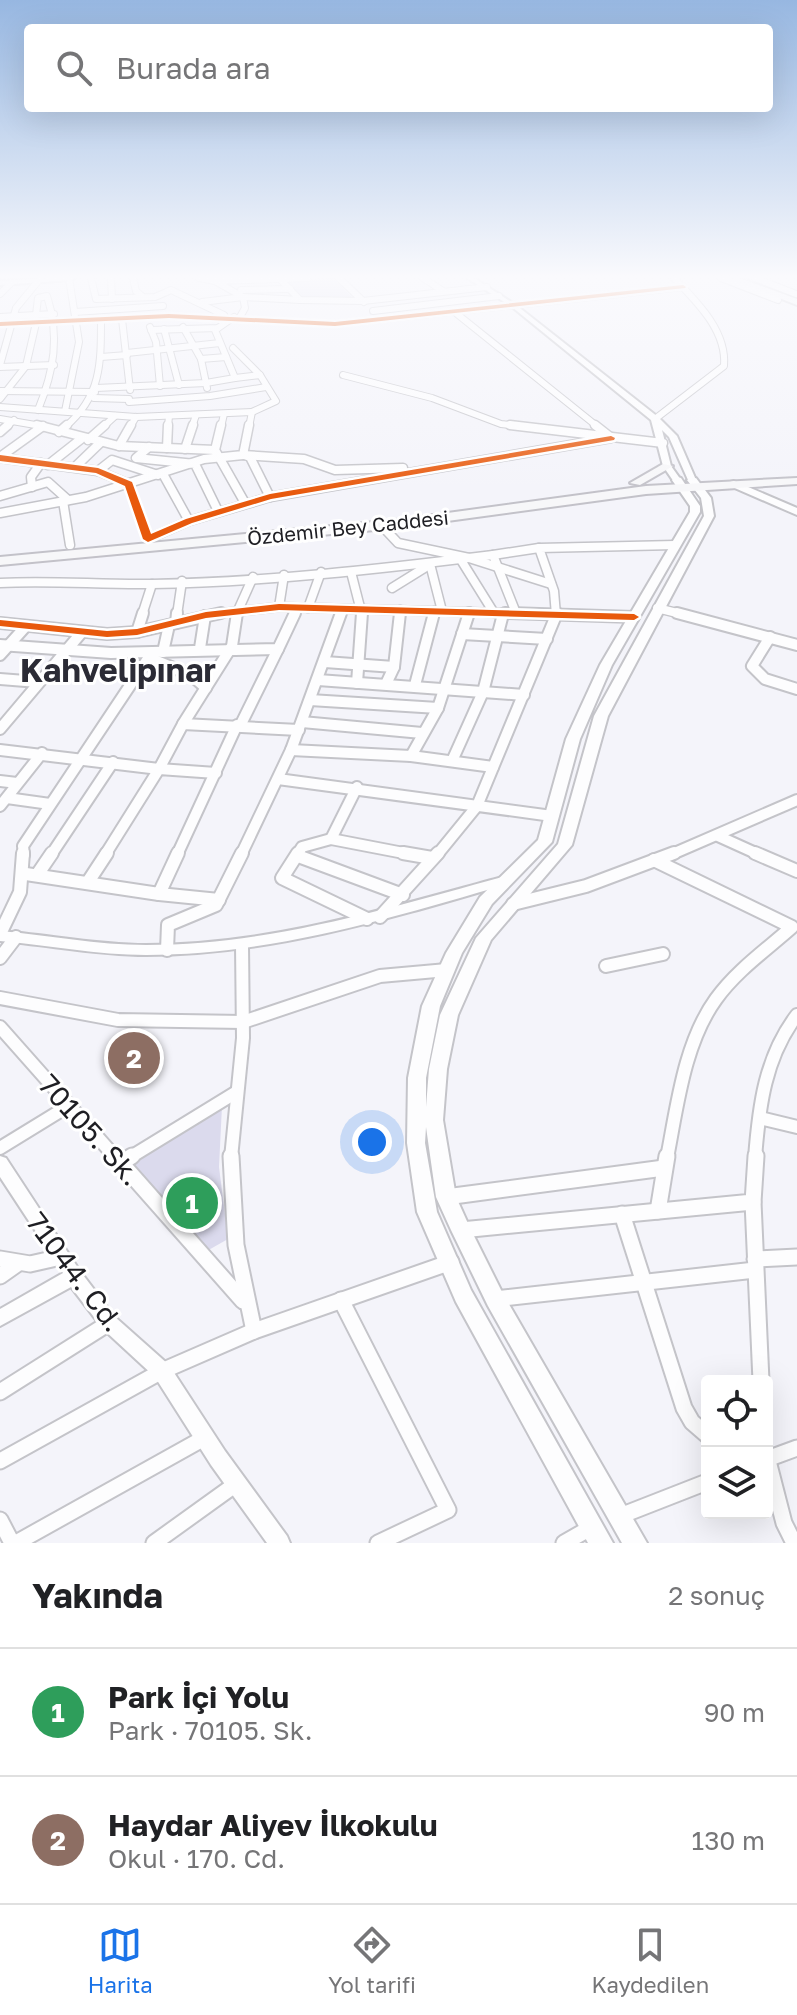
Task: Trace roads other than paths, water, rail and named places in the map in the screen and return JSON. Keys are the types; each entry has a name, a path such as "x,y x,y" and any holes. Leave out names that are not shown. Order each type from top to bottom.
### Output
{"main road":[{"path":"0,551 420,513 641,487 797,474"},
{"path":"782,481 771,490 797,506"},
{"path":"684,483 797,481"},
{"path":"596,1535 463,1295 427,1212 416,1143 417,1078 431,1006 447,970 486,901 545,842 573,739 606,665 695,512 684,483"},
{"path":"635,1543 495,1299 461,1230 446,1197 434,1120 438,1069 449,1015 484,938 565,845 601,716 709,516 706,498 684,483"},
{"name":"Özdemir Bey Caddesi","path":"0,561 382,526 684,483"},
{"path":"734,484 797,512"}],"street":[{"path":"0,399 26,366 29,350"},
{"path":"38,410 54,365 55,350"},
{"path":"65,411 71,393 75,350"},
{"path":"59,432 84,413 95,393 101,350"},
{"path":"101,357 132,350"},
{"path":"156,350 160,386"},
{"path":"170,350 179,385"},
{"path":"197,350 210,396"},
{"path":"223,350 235,378"},
{"path":"0,407 115,416 169,416 252,412 276,401 260,375 235,350"},
{"path":"502,350 611,438"},
{"path":"569,350 673,436 684,483"},
{"path":"655,419 724,366 726,358 723,350"},
{"path":"119,446 132,416 126,351"},
{"path":"201,359 226,357"},
{"path":"1,362 26,366 54,365"},
{"path":"0,391 95,393 260,375"},
{"path":"343,375 432,398 501,424 663,443"},
{"path":"95,393 129,400 210,396 266,387"},
{"path":"243,455 252,412"},
{"path":"224,414 215,452 245,503"},
{"path":"185,449 196,415"},
{"path":"32,487 31,477 44,464 84,440 115,416"},
{"path":"167,448 169,416"},
{"path":"0,419 43,426 84,440 119,446 304,459 335,470 433,468"},
{"path":"655,419 663,443 684,483"},
{"path":"0,432 14,420"},
{"path":"0,467 2,458 43,426"},
{"path":"2,458 98,471 129,484 148,539 218,511 270,497 611,438"},
{"path":"75,467 101,442"},
{"path":"149,447 136,458 195,464"},
{"path":"0,513 129,484 195,464 215,452"},
{"path":"243,455 250,457 270,497"},
{"path":"98,471 112,460 160,474 189,521"},
{"path":"195,464 218,511"},
{"path":"0,496 48,482 66,500 70,545"},
{"path":"382,526 398,543 498,567 551,584"},
{"path":"0,583 49,580 152,584 351,572 539,548 675,545"},
{"path":"374,918 403,895 477,806 557,614 539,548"},
{"path":"493,555 516,613"},
{"path":"452,761 483,692 499,613 465,559"},
{"path":"392,588 430,564"},
{"path":"415,685 438,611 430,564"},
{"path":"308,608 321,572"},
{"path":"351,572 362,609 357,683"},
{"path":"279,607 284,575"},
{"path":"88,882 232,646 237,611 253,577"},
{"path":"163,652 182,581"},
{"path":"137,632 152,584"},
{"path":"0,623 82,632 137,632 205,616 279,607 634,617"},
{"path":"159,894 297,608"},
{"path":"657,608 797,645"},
{"path":"167,950 168,925 216,905 219,900 291,750 343,609"},
{"path":"386,684 394,667 400,610"},
{"path":"411,756 446,689 469,612"},
{"path":"200,648 205,616"},
{"path":"0,655 4,645 26,626"},
{"path":"0,729 82,632"},
{"path":"462,634 547,639"},
{"path":"770,637 752,666 753,671 763,680 797,689"},
{"path":"4,645 150,656 232,646 278,649"},
{"path":"150,656 191,675 206,688"},
{"path":"32,875 23,846 150,656"},
{"path":"325,662 394,667"},
{"path":"0,692 5,679 38,682"},
{"path":"318,680 524,695"},
{"path":"310,700 438,708"},
{"path":"183,724 300,726 422,733"},
{"path":"0,750 216,773"},
{"path":"291,750 411,756 493,767"},
{"path":"3,802 42,753"},
{"path":"113,762 32,875 0,935 167,950 242,945 330,931 506,880"},
{"path":"278,779 357,787 552,816"},
{"path":"0,781 17,783"},
{"path":"331,839 357,787"},
{"path":"511,904 564,893 718,836 797,800"},
{"path":"3,802 50,804"},
{"path":"718,836 797,871"},
{"path":"374,918 282,878 302,847 331,839 432,858"},
{"path":"298,856 403,895"},
{"path":"654,860 795,925 734,978 710,1009 695,1044 664,1168 658,1211"},
{"path":"32,875 219,900"},
{"path":"0,958 16,937"},
{"path":"242,945 243,1022 235,1093 232,1193 244,1302 254,1331"},
{"path":"606,966 663,954"},
{"path":"0,998 118,1020 243,1022 380,976 447,970"},
{"path":"761,1375 753,1202 762,1095 780,1040 797,1015"},
{"name":"70105. Sk.","path":"0,1027 24,1059 70,1105 244,1302"},
{"path":"121,1163 235,1093"},
{"path":"0,1148 70,1105"},
{"path":"760,1118 797,1127"},
{"name":"71044. Cd.","path":"0,1163 74,1276 109,1323 162,1371 236,1484 280,1543"},
{"path":"446,1197 664,1168"},
{"path":"461,1230 753,1202"},
{"path":"622,1214 684,1408 701,1430"},
{"path":"0,1259 17,1264 49,1263 61,1257"},
{"path":"495,1299 643,1283 797,1257"},
{"path":"0,1461 162,1371 254,1331 451,1262"},
{"path":"0,1276 17,1264"},
{"path":"0,1318 74,1276"},
{"path":"341,1300 448,1510 378,1543"},
{"path":"0,1392 109,1323"},
{"path":"0,1520 14,1543 206,1437"},
{"path":"773,1456 797,1448"},
{"path":"773,1481 784,1523 794,1543"},
{"path":"154,1543 236,1484"},
{"path":"620,1516 701,1484"},
{"path":"564,1543 596,1535"}],"place":[{"name":"Haydar Aliyev İlkokulu","path":"134,1058"},
{"name":"Park İçi Yolu","path":"192,1203"}],"district":[{"name":"Kahvelipınar","path":"118,671"}]}
